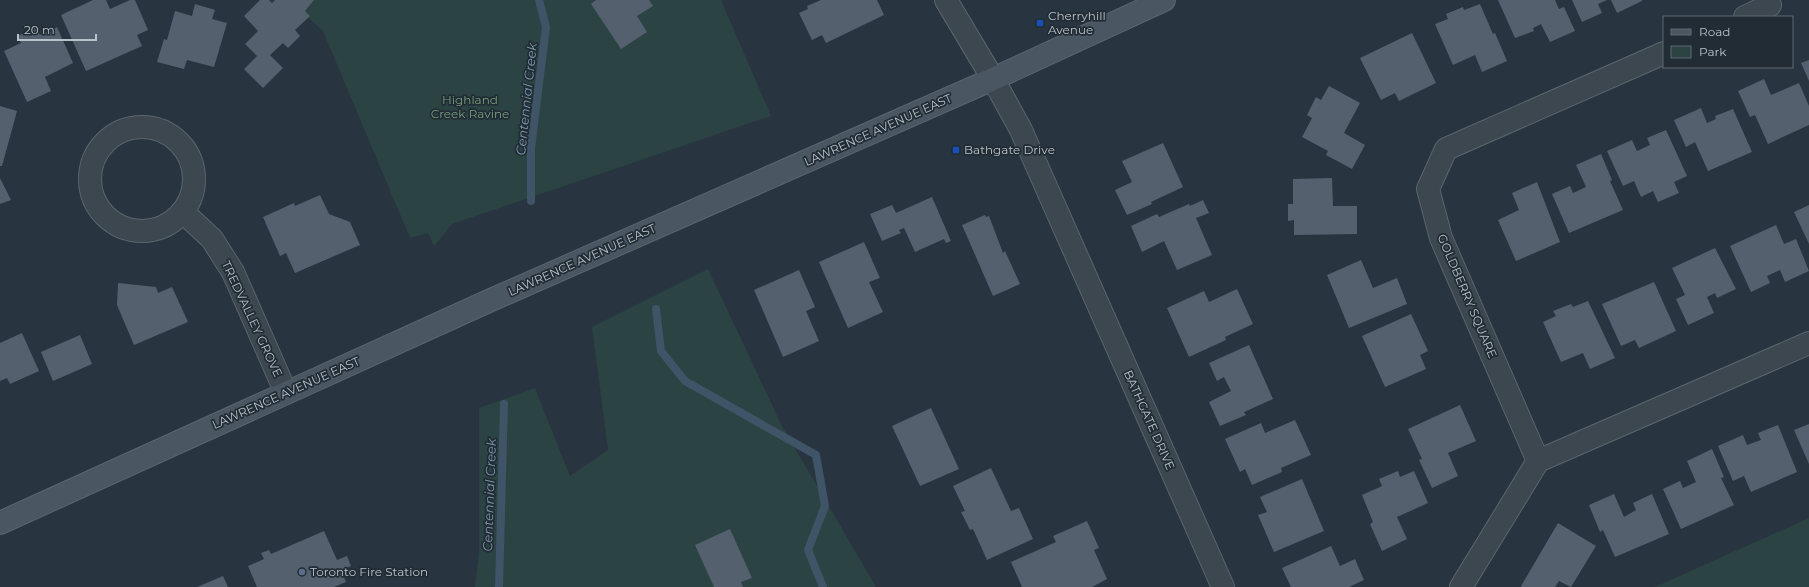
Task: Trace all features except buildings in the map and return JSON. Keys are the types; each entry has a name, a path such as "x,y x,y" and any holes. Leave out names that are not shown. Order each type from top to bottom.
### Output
{"main road":[{"name":"LAWRENCE AVENUE EAST","path":"0,523 286,393 993,79 1164,0"}],"street":[{"path":"946,0 993,79"},
{"path":"1747,16 1774,2"},
{"name":"GOLDBERRY SQUARE","path":"1538,461 1441,238 1428,189 1446,149 1663,52"},
{"name":"BATHGATE DRIVE","path":"993,79 1022,130 1223,587"},
{"path":"134,127 152,127 169,133 183,145 192,161 195,178 192,196 183,212 170,223 155,229 139,230 122,227 109,219 98,206 91,191 90,174 94,158 103,144 117,133 134,127"},
{"name":"TREDVALLEY GROVE","path":"183,212 212,239 233,272 286,393"},
{"path":"1461,587 1538,461 1809,343"}],"green space":[{"name":"Highland Creek Ravine","path":"289,0 721,0 771,116 452,224 434,246 428,233 410,238 323,31"},
{"path":"708,269 782,426 876,587 475,587 479,552 479,408 535,388 570,476 608,450 592,327"},
{"path":"1809,518 1809,587 1655,587"}],"waterway":[{"name":"Centennial Creek","path":"531,201 531,148 546,27 539,0"},
{"path":"656,309 661,351 685,381 816,455 825,506 808,550 823,587"},
{"name":"Centennial Creek","path":"499,587 504,404"}],"place":[{"name":"Cherryhill Avenue","path":"1040,23"},
{"name":"Bathgate Drive","path":"956,150"},
{"name":"Toronto Fire Station","path":"302,572"}]}
